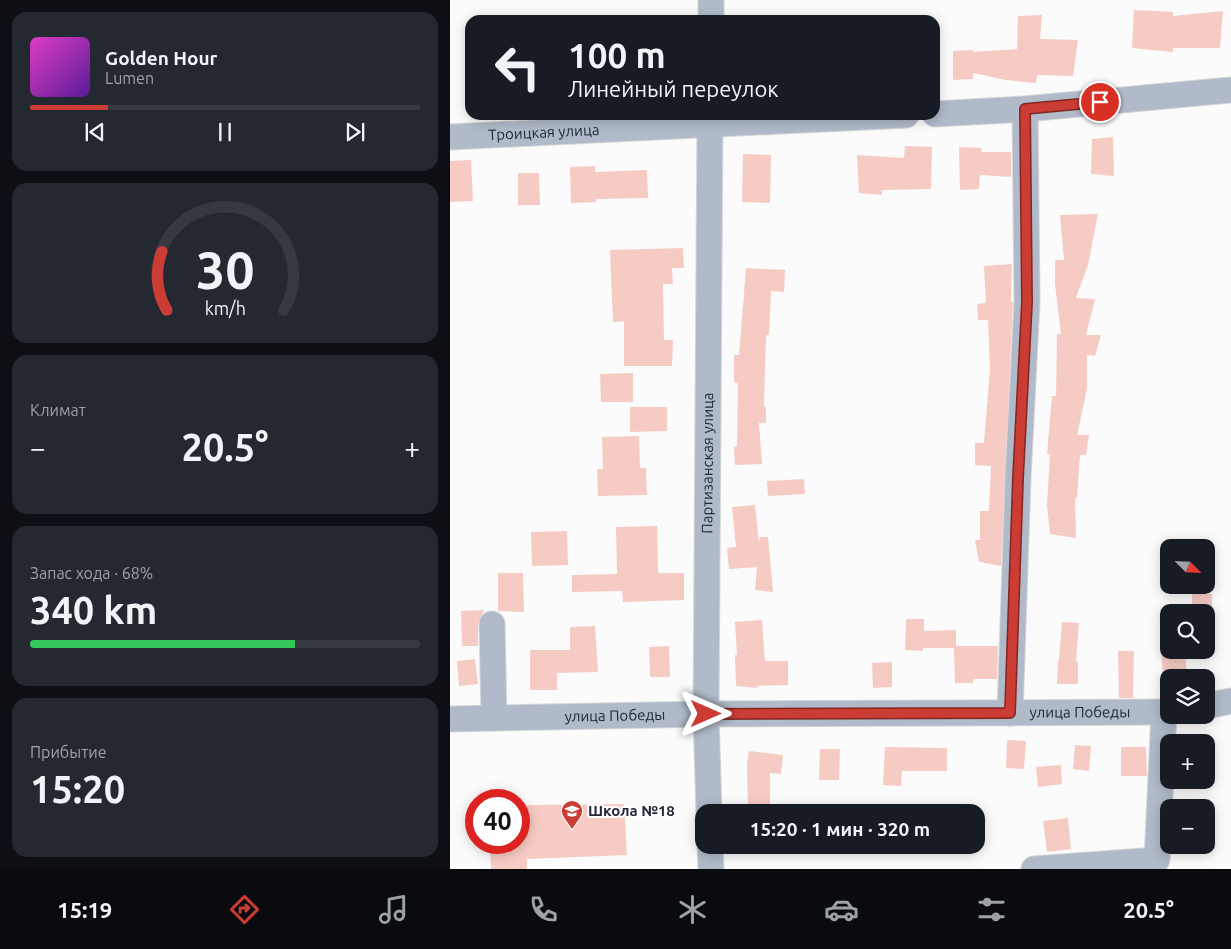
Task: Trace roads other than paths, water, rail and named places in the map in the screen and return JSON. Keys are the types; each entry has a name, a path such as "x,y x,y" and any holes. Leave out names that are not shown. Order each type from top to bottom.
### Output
{"street":[{"path":"711,0 711,15"},
{"path":"940,114 1025,109 1231,90"},
{"path":"1010,713 1018,478 1027,302 1025,109"},
{"name":"Троицкая улица","path":"450,137 709,120"},
{"name":"Партизанская улица","path":"709,120 706,714 709,804"},
{"path":"492,624 494,718"},
{"path":"1215,704 1231,701"},
{"name":"улица Победы","path":"450,719 706,714 1160,713"},
{"path":"1034,869 1157,860 1165,724"},
{"path":"710,854 711,869"}],"place":[{"name":"Школа №18","path":"572,830"}]}
